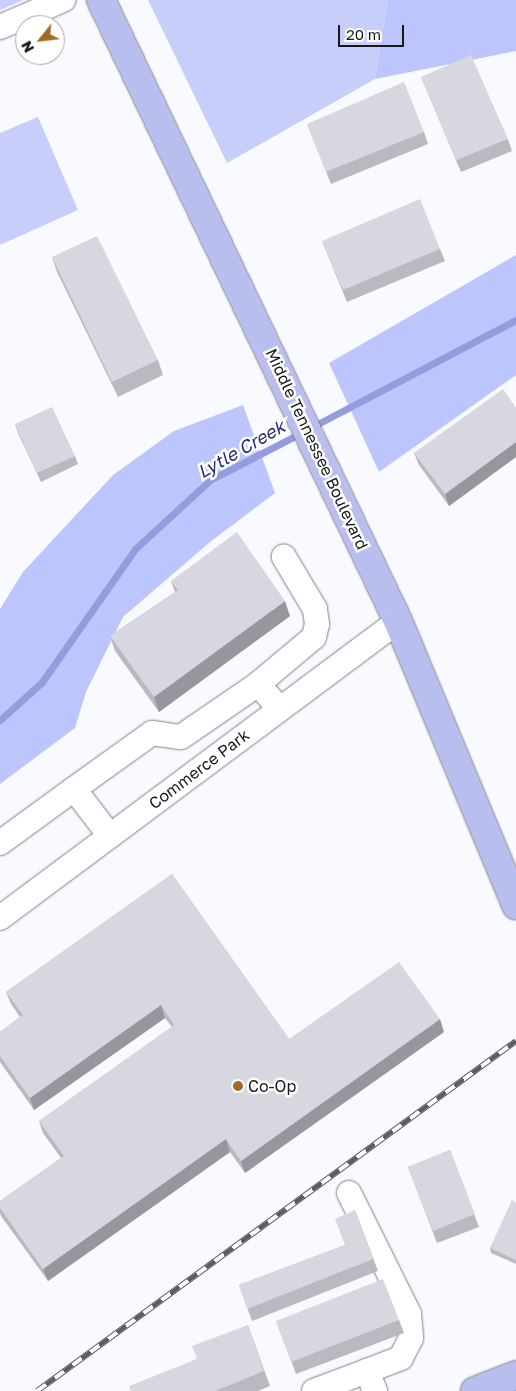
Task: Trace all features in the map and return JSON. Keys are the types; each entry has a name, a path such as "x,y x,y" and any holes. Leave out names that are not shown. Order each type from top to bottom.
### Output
{"main road":[{"name":"Middle Tennessee Boulevard","path":"101,0 284,378 398,621 516,904"},
{"path":"475,1391 516,1375"}],"street":[{"path":"0,27 63,0"},
{"path":"0,843 152,733 181,737 258,684 314,637 317,624 315,609 284,557"},
{"name":"Commerce Park","path":"0,918 398,621"},
{"path":"258,684 280,709"},
{"path":"74,789 110,836"},
{"path":"314,1391 371,1381 401,1358 411,1338 409,1314 349,1193"}],"shaded area":[{"path":"0,0 23,0 0,10"},
{"path":"148,0 388,0 375,79 227,163"},
{"path":"388,0 516,0 516,51 375,79"},
{"path":"38,117 78,210 0,245 0,133"},
{"path":"516,255 516,375 379,472 329,363"},
{"path":"243,405 275,493 210,542 123,617 86,692 75,728 0,784 0,609 23,572 113,475 174,431"}],"building":[{"path":"471,55 508,139 456,160 421,77"},
{"path":"404,82 424,132 326,172 307,124"},
{"path":"420,199 440,249 343,290 322,241"},
{"path":"97,236 158,360 112,382 52,257"},
{"path":"503,389 516,408 516,442 445,494 414,453"},
{"path":"52,407 75,456 37,473 15,424"},
{"path":"237,532 285,601 154,697 110,636 178,590 171,581"},
{"name":"Co-Op","path":"172,874 289,1039 399,962 440,1019 241,1161 226,1139 43,1269 0,1208 0,1201 64,1156 39,1121 174,1025 161,1005 30,1098 0,1056 0,1032 23,1015 6,992"},
{"path":"450,1150 475,1214 433,1231 408,1167"},
{"path":"512,1200 516,1203 516,1260 490,1248"},
{"path":"355,1210 373,1259 247,1309 239,1285 345,1245 335,1219"},
{"path":"383,1279 399,1320 291,1362 276,1321"},
{"path":"248,1325 264,1371 215,1391 131,1391 129,1386 197,1359 192,1346"}],"waterway":[{"name":"Lytle Creek","path":"310,428 516,320"},
{"name":"Lytle Creek","path":"0,720 42,682 135,549 210,480 301,433"}],"railway":[{"path":"37,1391 516,1041"}],"place":[{"name":"Co-Op","path":"238,1086"}]}
